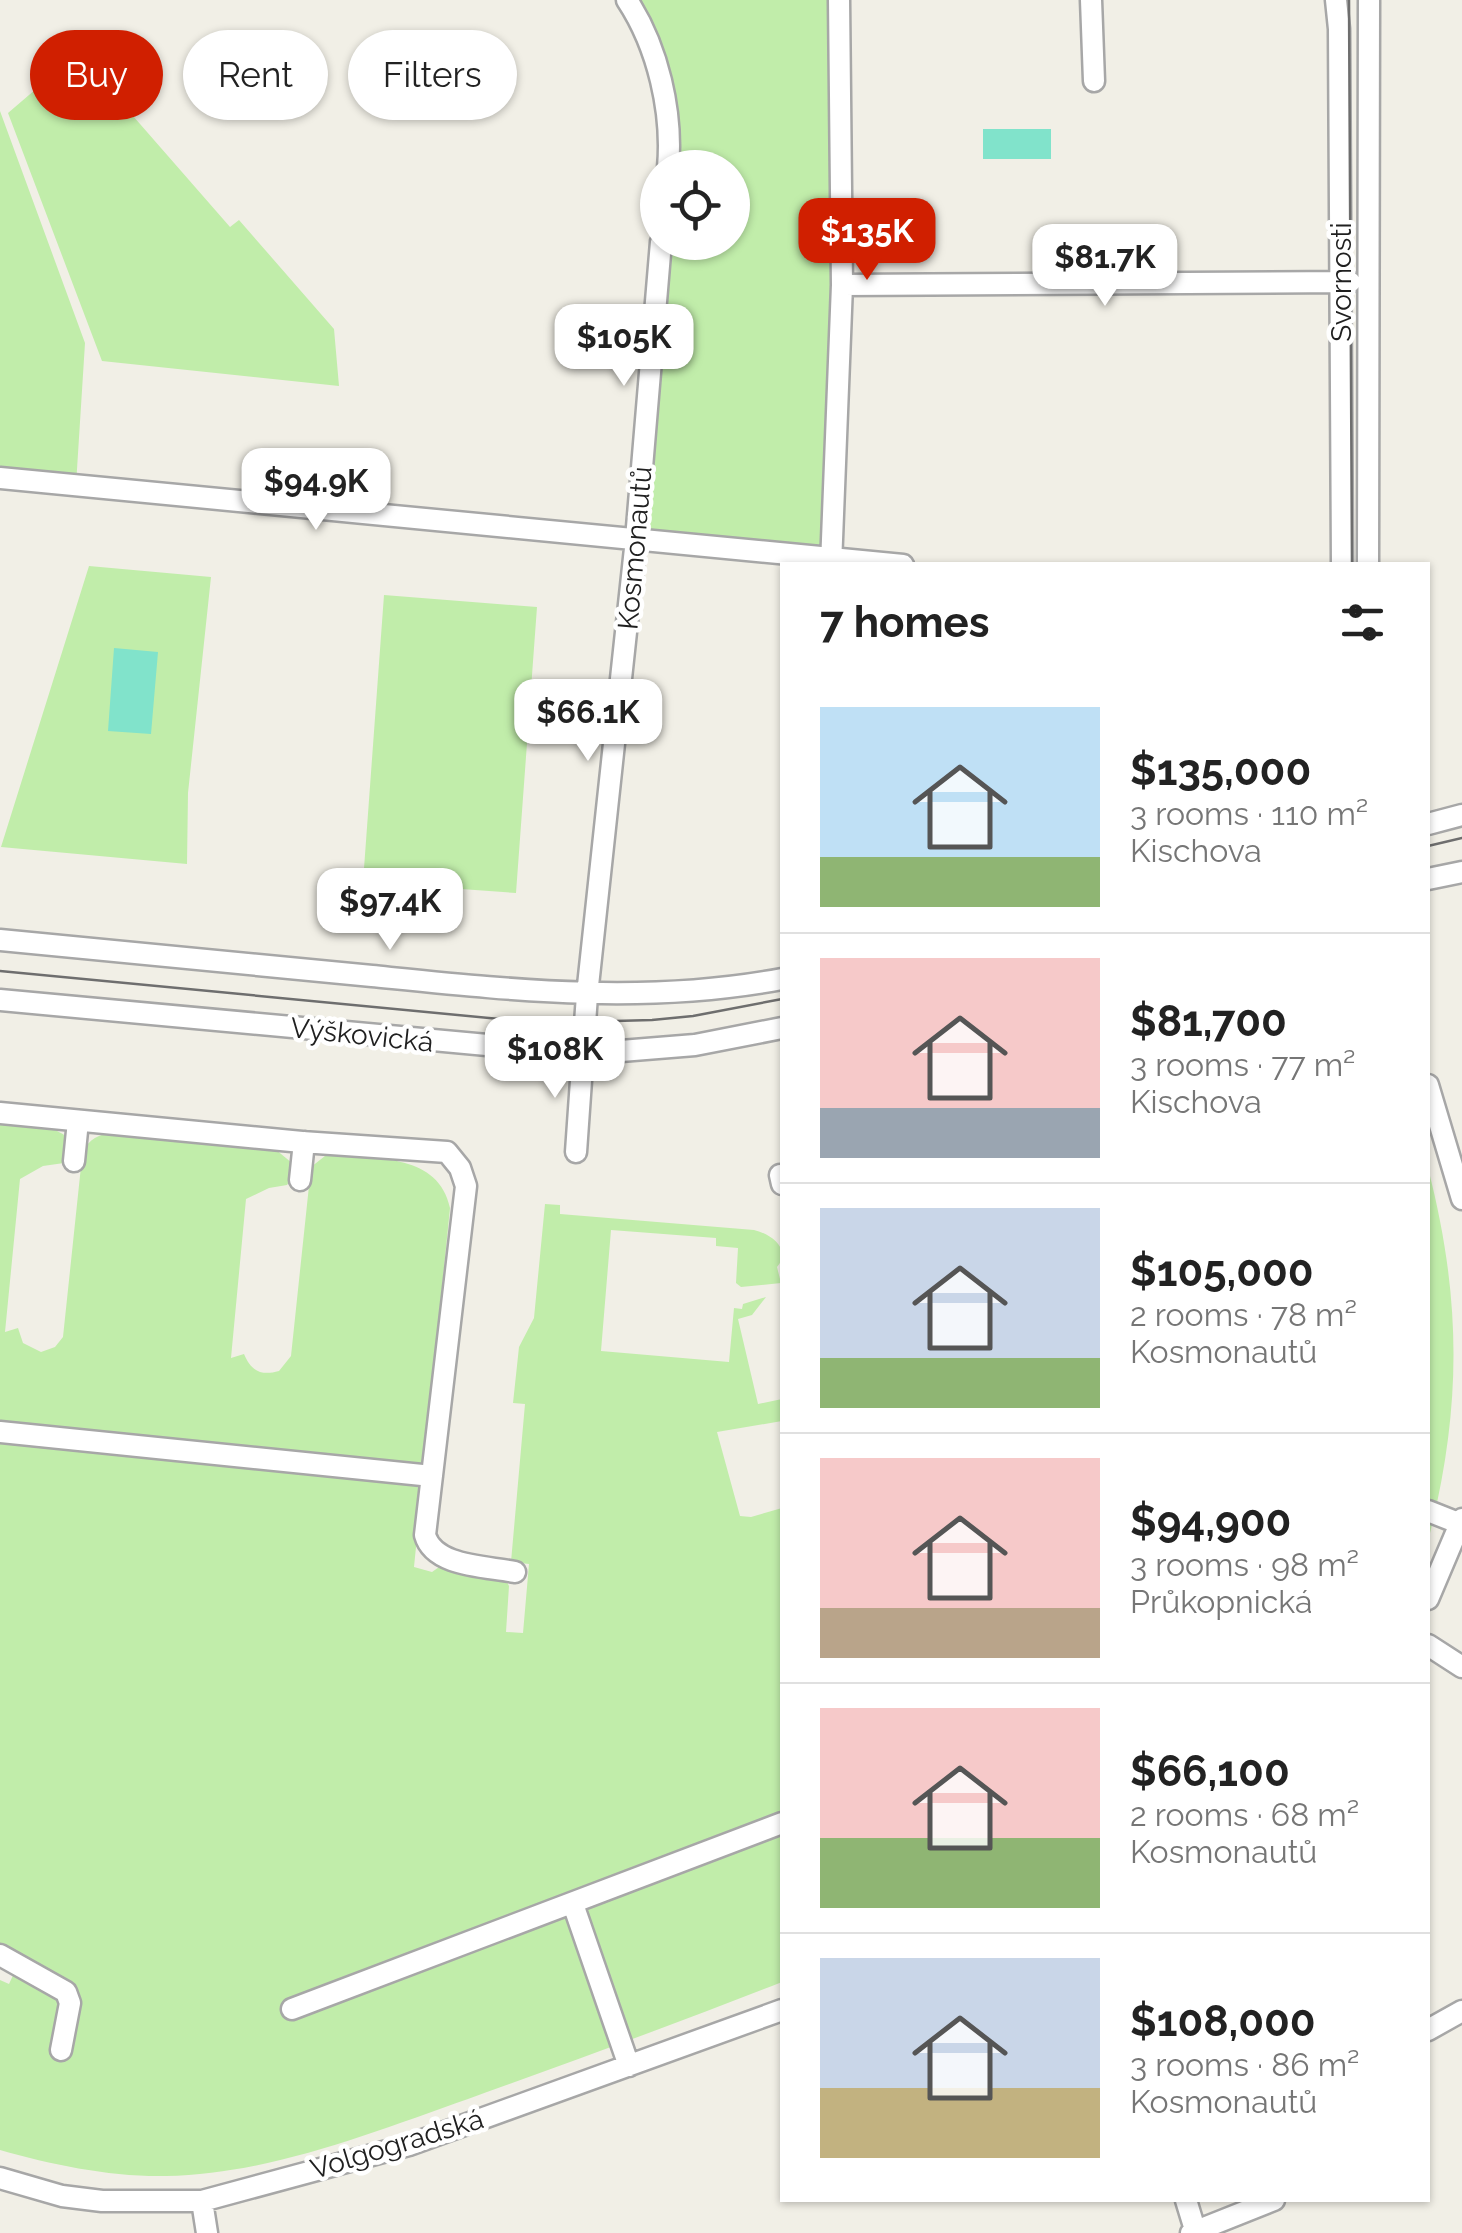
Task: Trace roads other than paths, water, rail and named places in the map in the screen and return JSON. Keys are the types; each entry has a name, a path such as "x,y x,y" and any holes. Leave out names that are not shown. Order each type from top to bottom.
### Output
{"street":[{"path":"626,0 656,67 671,131 669,150"},
{"path":"0,478 636,539 831,562 842,285 839,0"},
{"path":"1090,0 1094,80"},
{"name":"Svornosti","path":"1336,0 1340,29 1342,562"},
{"name":"Svornosti","path":"1368,562 1369,0"},
{"name":"Kosmonautů","path":"576,1152 587,995 636,539 660,260"},
{"path":"842,285 1368,282"},
{"path":"1430,808 1462,804"},
{"path":"1430,824 1462,816"},
{"path":"1430,879 1462,872"},
{"path":"0,940 587,995 687,993 780,979"},
{"name":"Výškovická","path":"0,1000 584,1054 695,1045 780,1028"},
{"path":"1430,1091 1462,1199"},
{"path":"0,1113 447,1152 460,1168 466,1186 426,1535 435,1554 515,1572"},
{"path":"74,1161 78,1120"},
{"path":"300,1180 304,1142"},
{"path":"0,1432 432,1476"},
{"path":"1430,1512 1461,1521 1430,1595"},
{"path":"1430,1646 1462,1668"},
{"path":"292,2009 780,1824"},
{"path":"573,1904 628,2066"},
{"path":"0,1955 66,1992 70,2003 61,2050"},
{"name":"Volgogradská","path":"0,2178 62,2196 202,2202 409,2145 780,2011"},
{"path":"1430,2029 1462,2012"},
{"path":"202,2202 207,2233"},
{"path":"1186,2202 1194,2232 1269,2202"}],"tram line":[{"path":"1349,0 1352,562"},
{"path":"1430,846 1462,838"},
{"path":"0,971 541,1023 693,1016 780,999"}]}
